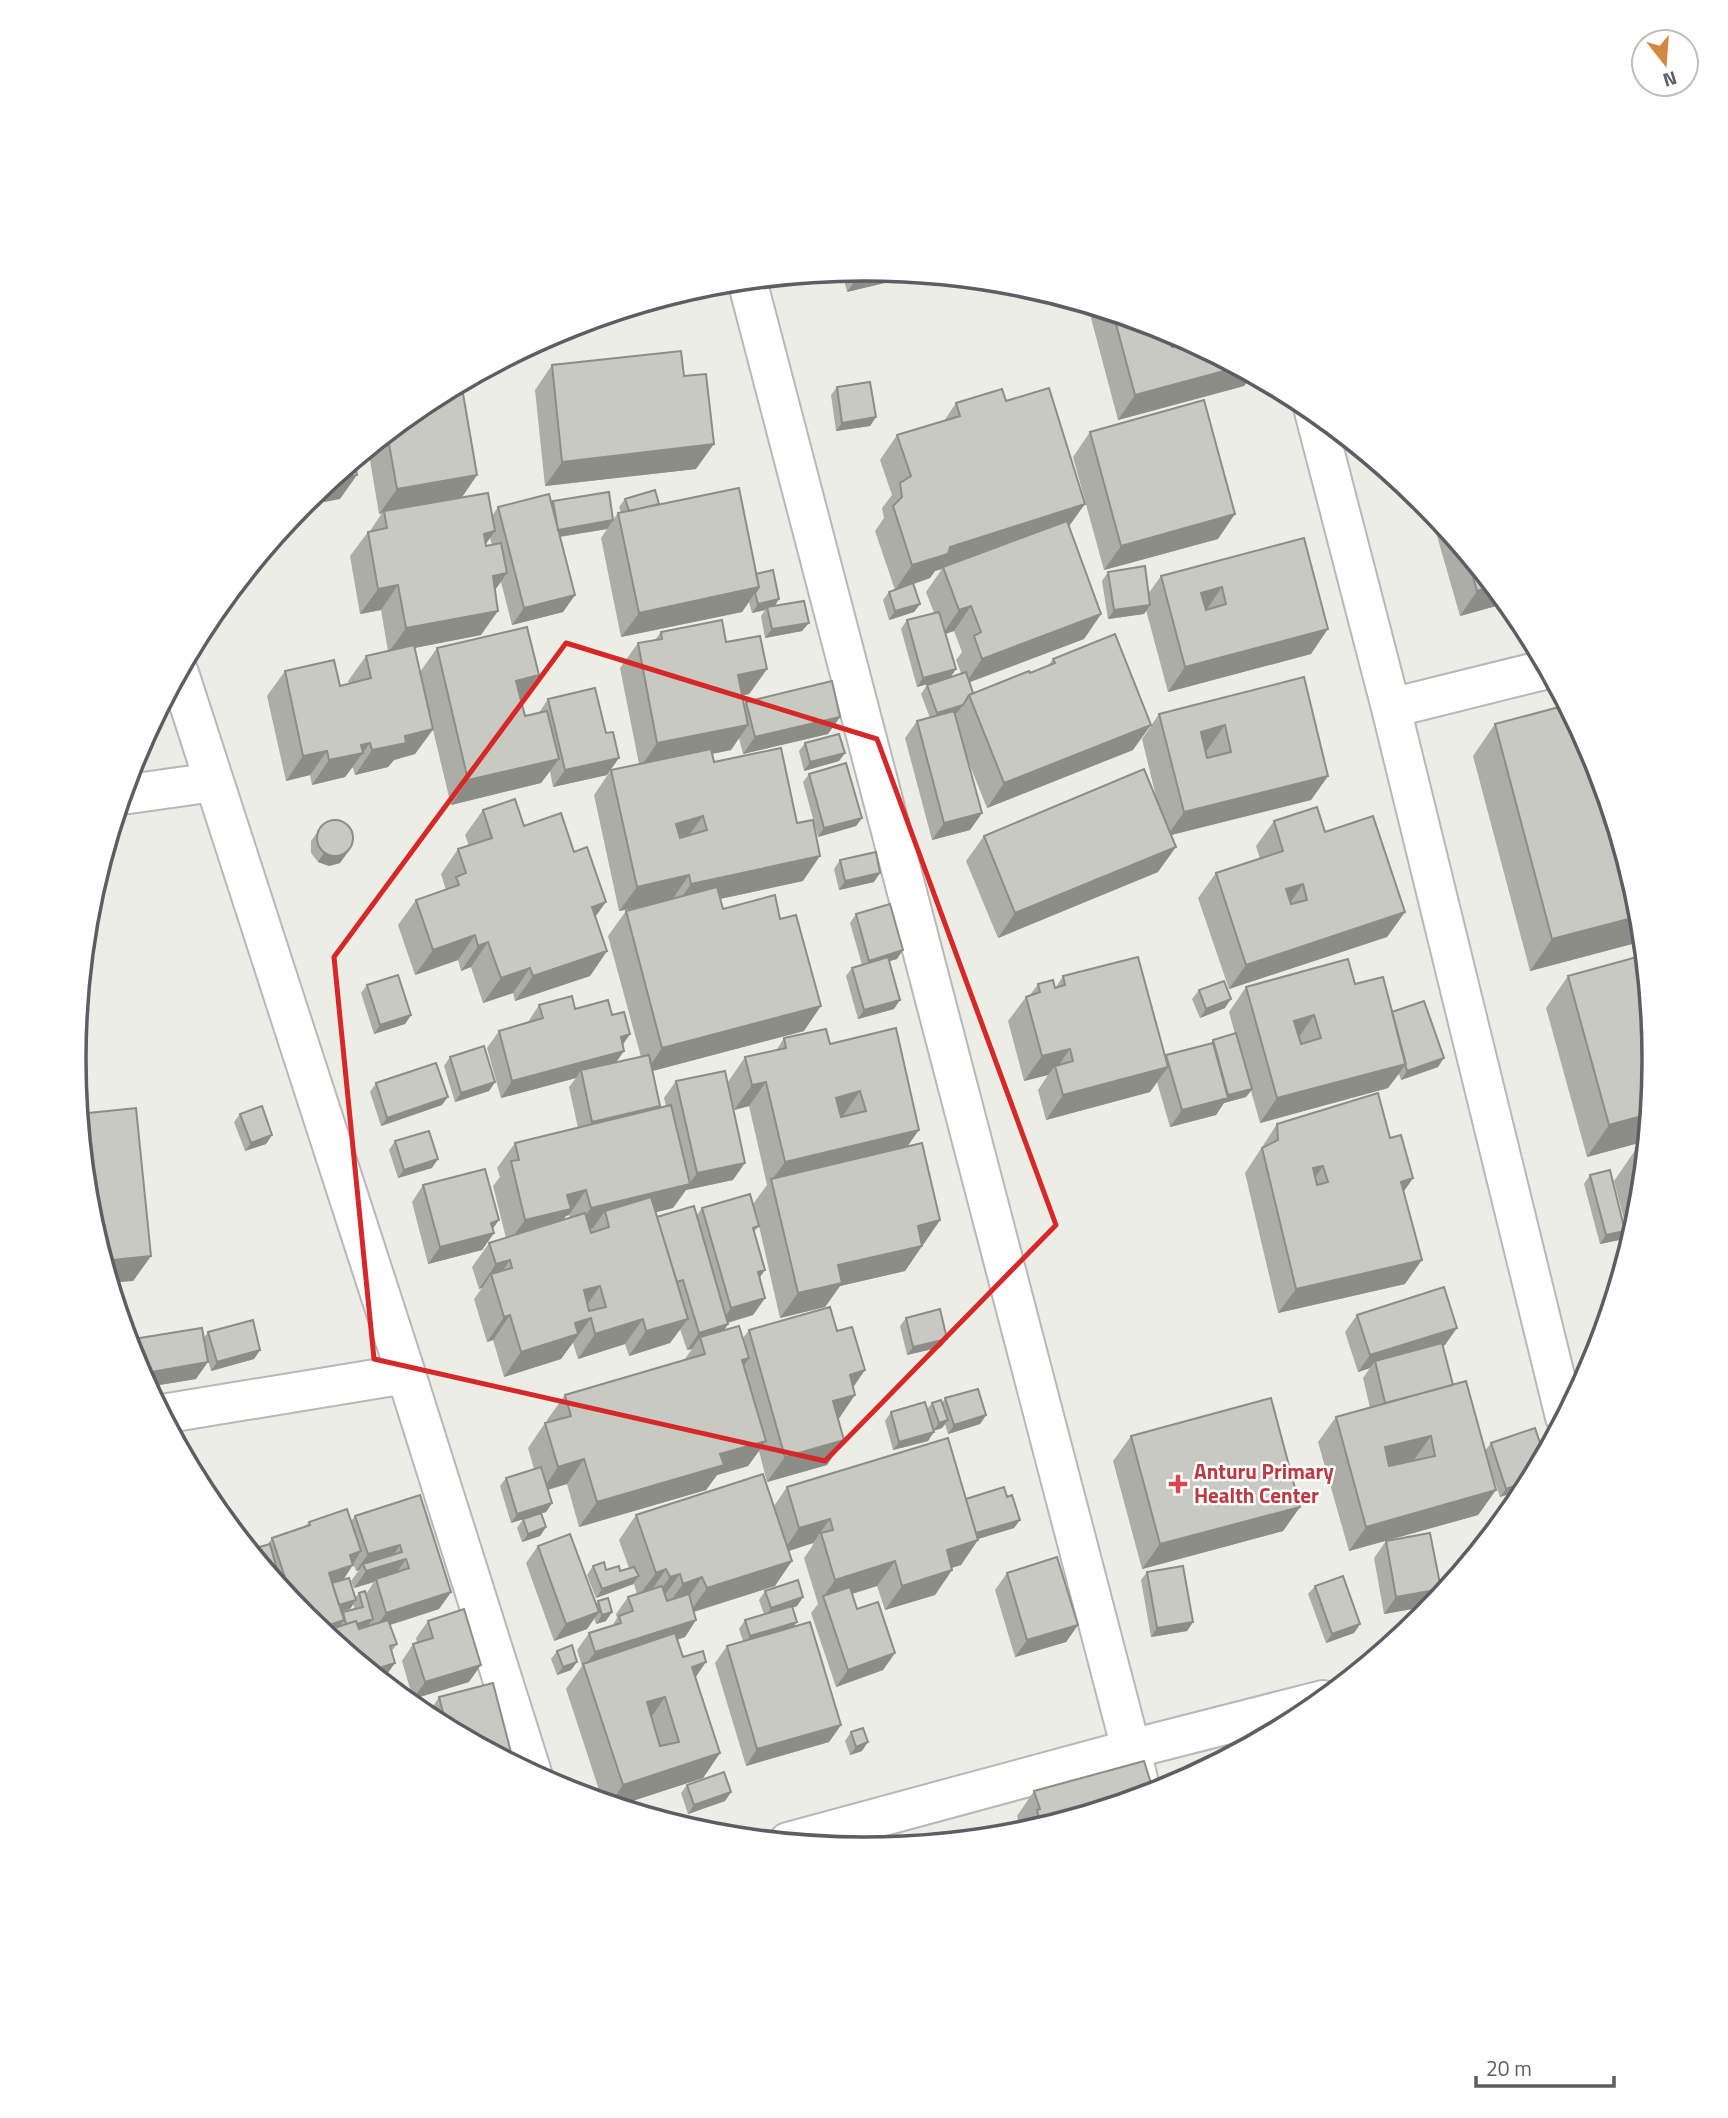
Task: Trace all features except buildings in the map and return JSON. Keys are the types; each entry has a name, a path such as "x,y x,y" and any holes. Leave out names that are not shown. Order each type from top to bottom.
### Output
{"street":[{"path":"749,289 1140,1786"},
{"path":"1318,428 1391,708 1562,1404"},
{"path":"1391,708 1539,671"},
{"path":"182,685 406,1374 528,1761"},
{"path":"133,793 214,782"},
{"path":"171,1413 406,1374"},
{"path":"811,1836 1294,1708"}],"highlighted area":[{"path":"566,643 877,739 1056,1225 825,1461 374,1359 334,957"}],"place":[{"name":"Anturu Primary Health Center","path":"1178,1484"}]}
